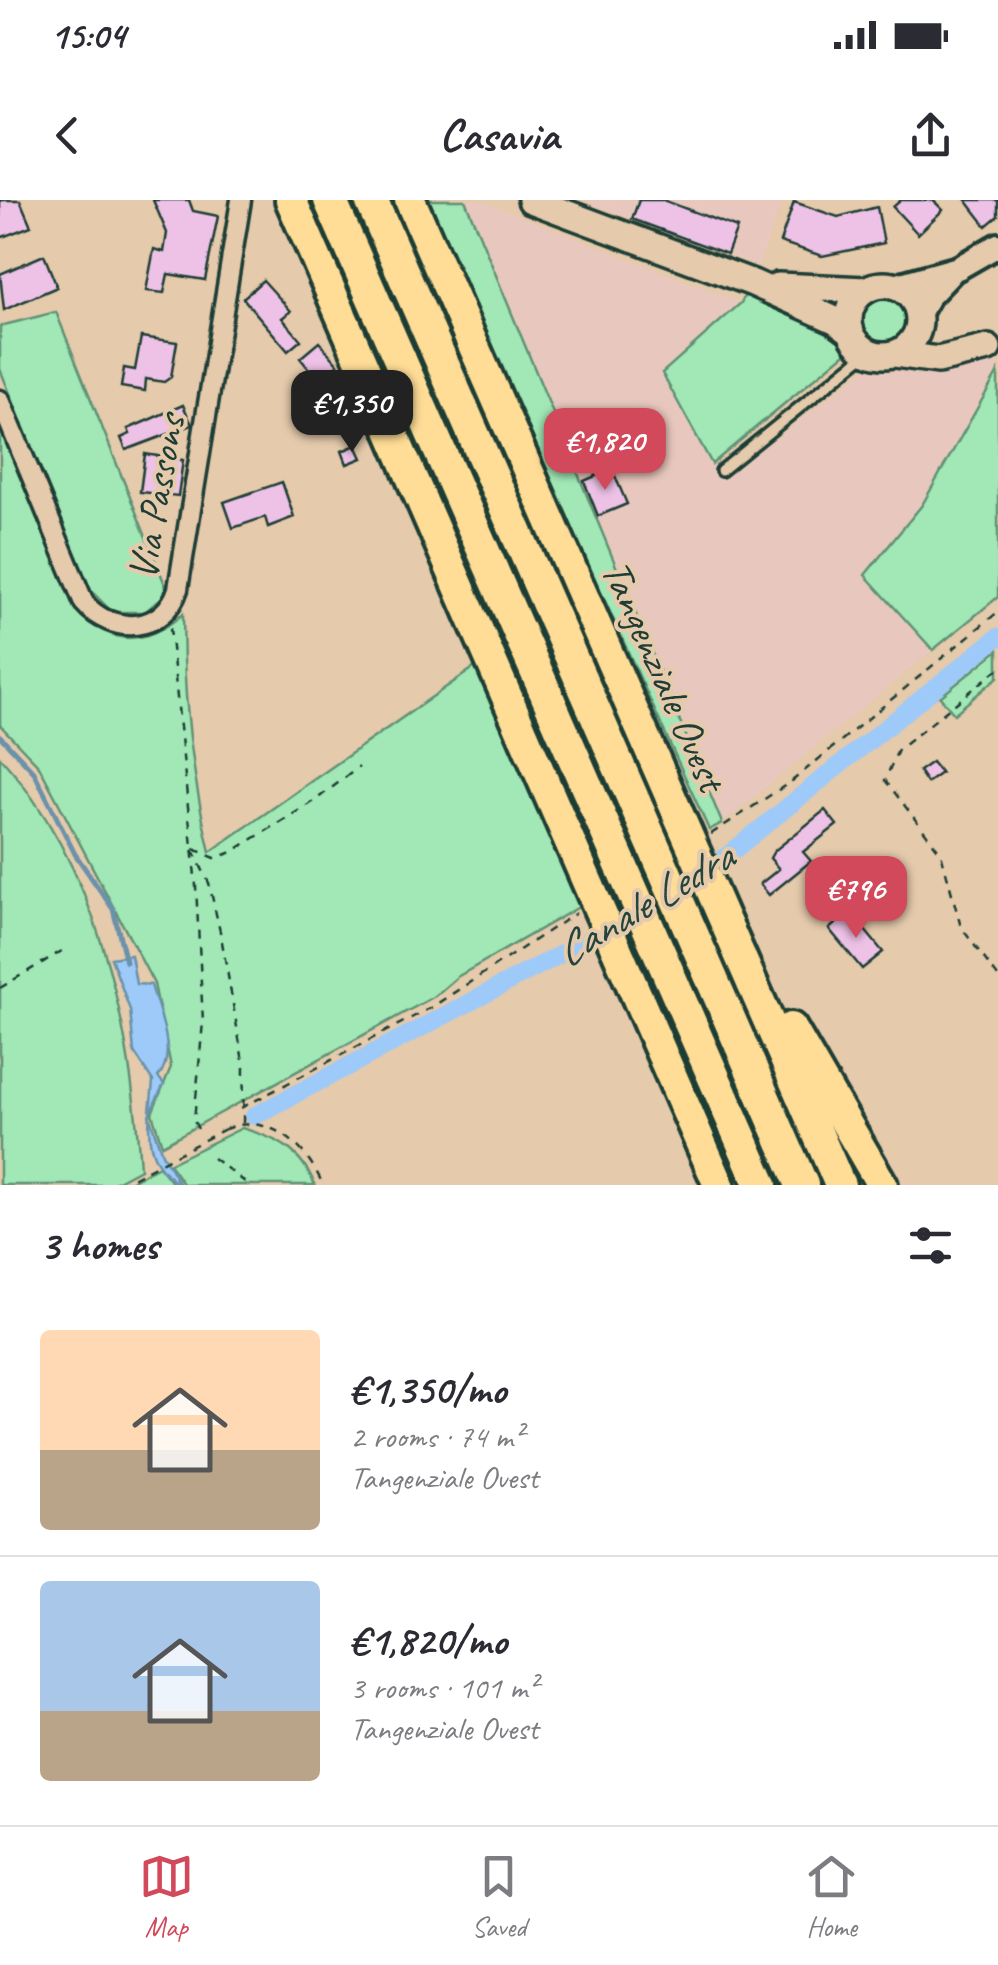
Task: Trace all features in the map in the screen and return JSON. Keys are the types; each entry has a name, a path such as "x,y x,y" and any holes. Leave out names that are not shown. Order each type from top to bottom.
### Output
{"highway":[{"path":"291,200 599,921 719,1185"},
{"path":"330,200 761,1185"},
{"path":"370,200 802,1185"},
{"name":"Tangenziale Ovest","path":"410,200 709,868 840,1185"},
{"path":"709,868 743,922 786,1019 882,1185"},
{"path":"671,1076 702,1185"}],"main road":[{"path":"532,200 753,283 835,320 868,352 938,360 993,347"},
{"path":"753,283 814,290 894,286 912,299 919,321 952,347 993,347"},
{"path":"850,332 850,310 866,290"},
{"path":"895,354 912,343 919,321"}],"street":[{"name":"Via Passons","path":"0,400 84,603 94,616 121,626 133,627 164,614 178,589 241,200"},
{"path":"919,321 929,296 958,268 998,245"},
{"path":"894,286 958,268"}],"lane":[{"path":"721,471 868,352"}],"path":[{"path":"709,868 792,781 998,612"},
{"path":"164,614 169,619 192,848 203,1022 194,1121 198,1130"},
{"path":"998,669 898,750 885,780 941,853 961,927 998,976"},
{"path":"192,848 216,858 230,852 313,802 359,766"},
{"path":"192,848 210,883 221,936 244,1067 240,1115 243,1123"},
{"path":"241,1108 599,921"},
{"path":"0,988 66,949"},
{"path":"118,1185 243,1123 287,1134 314,1164 323,1185"},
{"path":"213,1158 249,1185"}],"shaded area":[{"path":"465,200 480,200 741,303 662,373 712,464 727,476 868,367 938,369 998,358 998,372 922,505 865,575 933,650 722,823"},
{"path":"581,200 783,200 758,266"}],"green space":[{"path":"423,200 465,200 722,823 709,830"},
{"path":"748,289 826,326 850,349 712,464 662,373 741,303"},
{"path":"884,297 901,304 908,321 901,338 884,345 867,338 860,321 867,304"},
{"path":"56,312 168,592 145,612 112,612 90,590 0,369 0,326"},
{"path":"998,372 998,597 933,650 865,575 922,505"},
{"path":"0,417 64,577 92,620 109,633 130,638 154,632 183,614 189,734 210,852 478,665 584,904 457,977 435,996 162,1145 152,1113 171,1067 154,984 39,766 0,725"},
{"path":"998,650 998,677 954,714 940,697"},
{"path":"0,757 34,800 62,848 104,950 118,1004 140,1169 110,1185 0,1185"},
{"path":"242,1128 266,1136 295,1154 315,1185 184,1185 169,1164"},
{"path":"159,1166 174,1185 124,1185"}],"water":[{"path":"131,955 136,984 151,985 167,1045 164,1067 158,1077 164,1084 150,1113 153,1081 134,1052 130,1010 111,958"},
{"path":"150,1117 162,1154 180,1185 167,1174 152,1151"}],"building":[{"path":"0,200 20,200 31,226 0,238"},
{"path":"153,200 189,200 193,211 218,216 205,280 168,274 164,293 146,291 154,249 164,252 167,233"},
{"path":"639,200 663,200 737,228 727,254 632,219"},
{"path":"901,200 933,200 943,210 918,234 893,207"},
{"path":"966,200 998,200 998,216 986,226"},
{"path":"794,202 838,217 877,207 884,243 822,256 780,242"},
{"path":"44,255 57,287 4,310 0,274"},
{"path":"263,280 291,311 282,318 301,340 288,351 243,298"},
{"path":"141,337 177,342 171,377 164,382 146,379 145,391 121,387 124,368 135,370"},
{"path":"319,342 338,364 318,380 300,358"},
{"path":"183,405 192,425 126,450 121,438 130,434 128,429"},
{"path":"356,445 362,458 347,464 342,451"},
{"path":"145,454 183,460 178,496 140,492"},
{"path":"612,469 627,504 598,516 584,481"},
{"path":"282,482 294,517 268,527 265,517 233,528 224,502"},
{"path":"932,762 941,773 927,783 919,771"},
{"path":"825,810 837,825 803,852 811,861 769,895 760,884 779,869 770,858 774,851"},
{"path":"850,912 883,952 862,969 829,929"}],"waterway":[{"name":"Canale Ledra","path":"254,1116 603,932 723,859 998,637"},
{"path":"0,736 34,772 75,854 113,909 126,962"}]}
